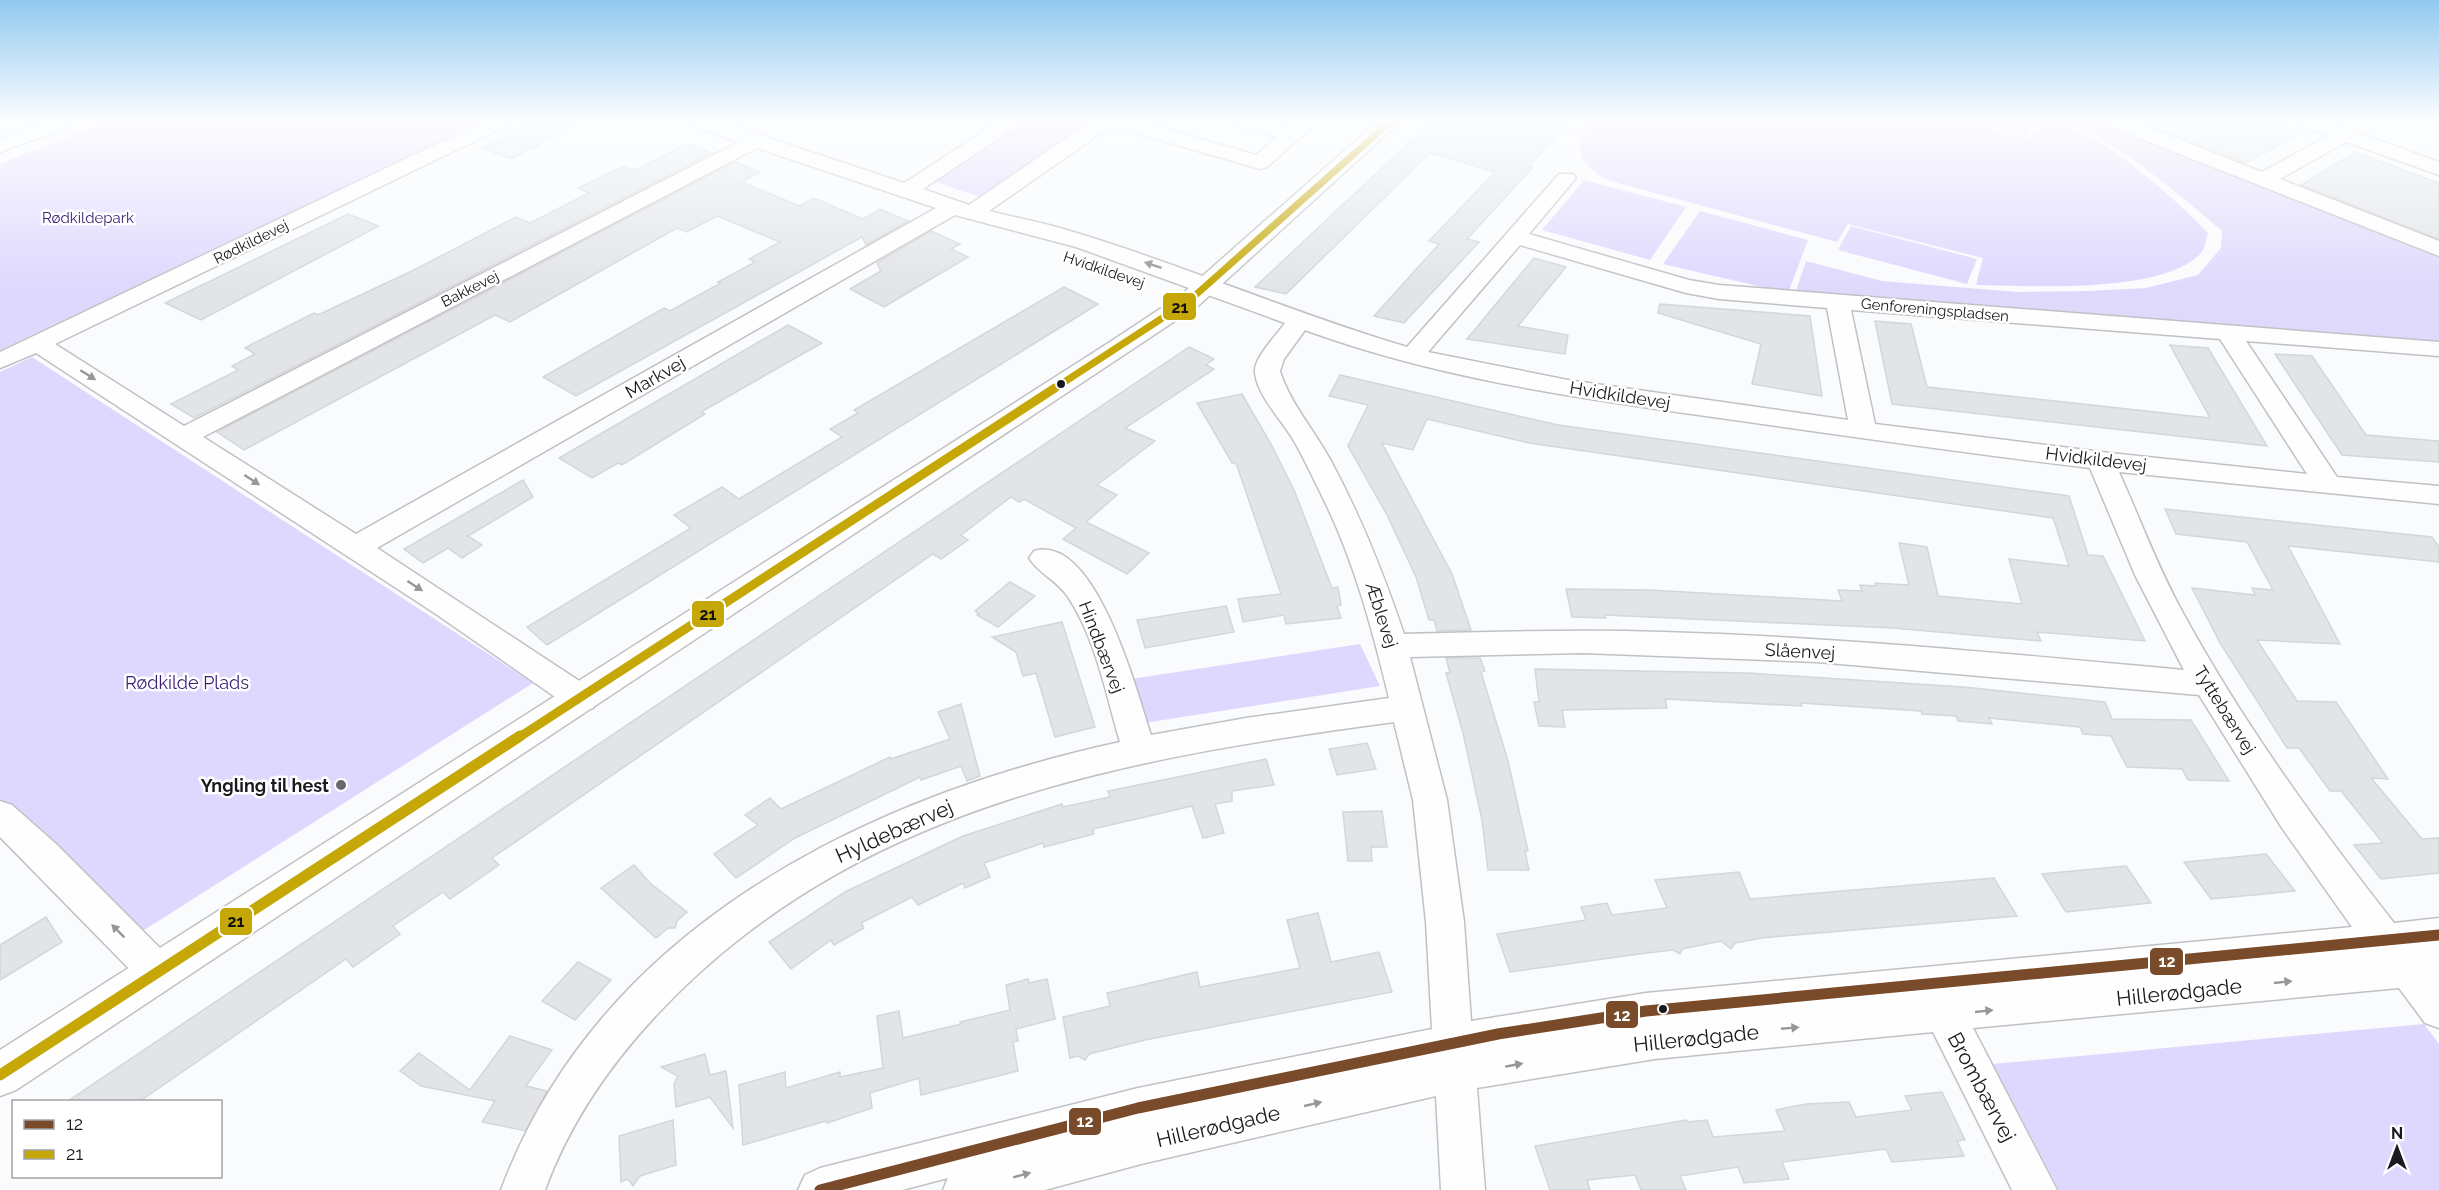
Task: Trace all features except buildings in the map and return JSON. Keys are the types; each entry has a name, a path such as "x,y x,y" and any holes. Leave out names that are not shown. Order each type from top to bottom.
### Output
{"main road":[{"path":"0,1075 927,476 1199,292 1328,177"}],"street":[{"name":"Rødkildevej","path":"0,361 386,177"},
{"name":"Bakkevej","path":"185,436 686,177"},
{"name":"Hvidkildevej","path":"862,177 971,213 1006,236 1199,292 1239,314 1299,321 1438,363 1578,388 1863,432 2329,486 2439,496"},
{"path":"906,191 928,177"},
{"path":"971,213 1024,177"},
{"path":"2255,177 2439,249"},
{"path":"2264,180 2270,177"},
{"path":"1413,355 1566,178"},
{"name":"Markvej","path":"356,548 971,213"},
{"name":"Genforeningspladsen","path":"1516,237 1686,286 1719,292 2439,349"},
{"path":"1838,301 1863,432"},
{"name":"Æblevej","path":"1299,321 1272,359 1267,371 1272,387 1307,441 1340,504 1366,566 1392,646 1408,708 1430,800 1445,922 1463,1190"},
{"path":"2229,334 2329,486"},
{"path":"38,344 185,436 582,699"},
{"name":"Tyttebærvej","path":"2100,459 2166,611 2207,684 2278,793 2410,959 2439,1010"},
{"name":"Hindbærvej","path":"1044,558 1070,577 1086,601 1097,625 1139,750"},
{"name":"Slåenvej","path":"1392,646 1583,642 1750,648 1921,657 2207,684"},
{"name":"Hyldebærvej","path":"523,1190 569,1094 627,1017 695,951 782,887 855,846 937,810 1018,782 1139,750 1285,724 1408,708"},
{"path":"0,815 42,854 159,973"},
{"name":"Hillerødgade","path":"820,1190 1138,1108 1455,1057 1655,1040 1936,1000 2410,959 2439,935"},
{"name":"Brombærvej","path":"1936,1000 2035,1190"},
{"name":"Hillerødgade","path":"965,1190 1455,1057"}],"green space":[{"name":"Rødkildepark","path":"0,177 367,177 0,350"},
{"path":"940,177 1014,177 983,198 933,181"},
{"path":"1602,177 2146,177 2178,203 2208,233 2200,254 2181,267 2156,276 2094,285 1976,285 1983,258 1848,224 1837,242 1607,180"},
{"path":"1584,180 1686,207 1650,260 1542,230"},
{"path":"1700,211 1808,240 1788,293 1663,264"},
{"path":"1851,226 1977,259 1967,284 1838,250"},
{"name":"Rødkilde Plads","path":"32,357 533,683 141,932 0,799 0,372"},
{"path":"1360,644 1380,686 1144,723 1131,679"},
{"path":"2424,1024 2439,1044 2439,1190 2059,1190 1993,1064"}],"shaded area":[{"path":"2156,177 2245,177 2439,252 2439,342 1796,291 1806,261 1882,281 2017,292 2146,288 2198,275 2221,248 2222,231"}],"transit line":[{"name":"21","path":"0,1075 1190,300 1329,177"},
{"name":"12","path":"820,1190 1138,1108 1498,1034 1646,1011 2439,935"}],"place":[{"name":"Yngling til hest","path":"341,785"}]}
